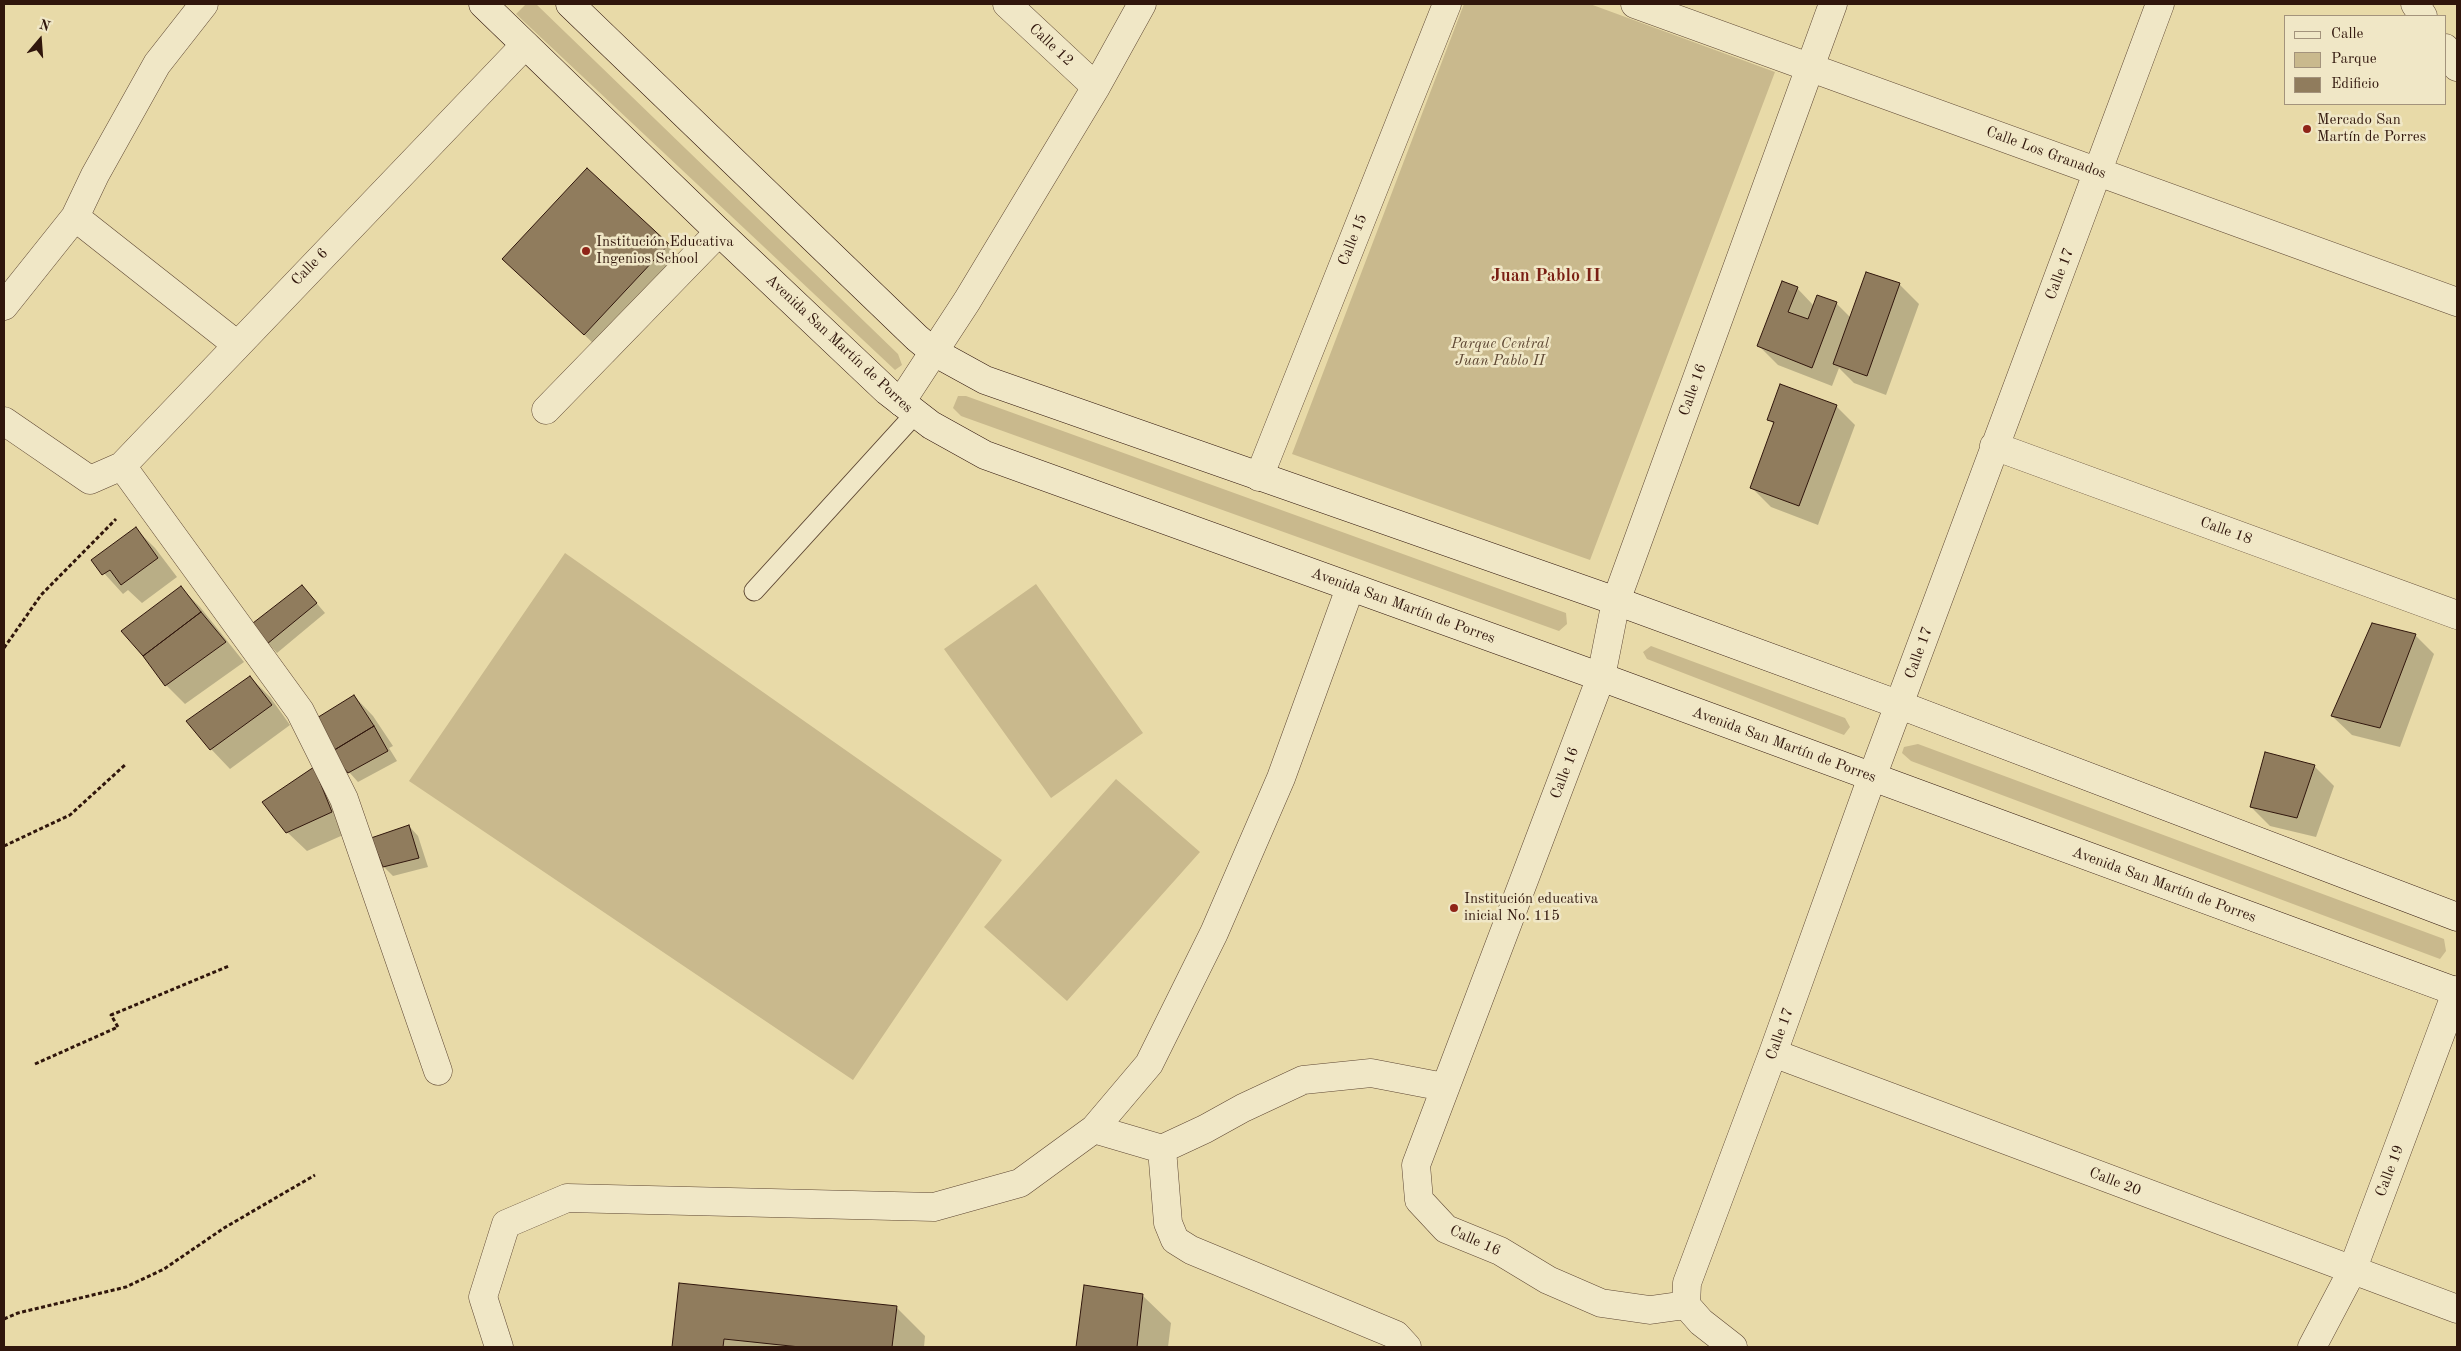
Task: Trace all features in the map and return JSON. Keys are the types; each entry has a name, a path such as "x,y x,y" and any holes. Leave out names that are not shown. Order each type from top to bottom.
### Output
{"street":[{"path":"4,306 75,217 95,175 157,64 204,4"},
{"name":"Avenida San Martín de Porres","path":"483,4 719,232 908,408 953,439 984,455 2457,991"},
{"path":"570,4 866,290 934,352 985,380 1616,601 1900,704 2457,917"},
{"name":"Calle 12","path":"1007,4 1096,87"},
{"path":"908,408 934,352 1096,87 1142,4"},
{"name":"Calle 15","path":"1259,476 1447,4"},
{"name":"Calle Los Granados","path":"1635,4 2457,302"},
{"name":"Calle 16","path":"1686,1305 1650,1310 1601,1303 1548,1280 1500,1251 1446,1229 1419,1200 1416,1165 1444,1087 1601,678 1616,601 1833,4"},
{"name":"Calle 17","path":"1686,1305 1687,1283 1773,1054 1872,777 1994,446 2160,4"},
{"path":"2415,4 2422,15"},
{"name":"Calle 6","path":"4,422 90,480 122,466 236,344 524,44"},
{"path":"2446,50 2457,67"},
{"path":"75,217 236,344"},
{"path":"546,410 719,232"},
{"name":"Calle 18","path":"1994,446 2457,615"},
{"path":"122,466 304,720 344,799 438,1071"},
{"path":"499,1347 483,1297 506,1224 567,1198 934,1207 1020,1183 1094,1128 1149,1064 1214,934 1281,778 1350,588"},
{"name":"Calle 19","path":"2312,1347 2352,1271 2457,991"},
{"name":"Calle 20","path":"1773,1054 2457,1309"},
{"path":"1094,1128 1162,1149 1205,1130 1243,1108 1304,1080 1371,1073 1444,1087"},
{"path":"1162,1149 1168,1222 1175,1240 1191,1250 1396,1335 1407,1347"},
{"path":"1686,1305 1701,1322 1733,1347"}],"lane":[{"path":"754,591 908,408"}],"path":[{"path":"4,648 41,595 141,493"},
{"path":"4,846 70,815 126,764"},
{"path":"35,1064 118,1027 111,1015 229,966"},
{"path":"4,1319 126,1287 156,1273 224,1228 315,1174"}],"green space":[{"path":"526,4 536,4 898,354 902,365 895,370 516,14"},
{"name":"Parque Central Juan Pablo II","path":"1464,4 1590,4 1775,72 1590,560 1292,454"},
{"path":"958,396 966,396 1566,613 1567,624 1559,631 961,416 953,408"},
{"path":"565,553 1002,860 853,1080 409,781"},
{"path":"1036,584 1143,733 1051,798 944,649"},
{"path":"1651,646 1845,718 1850,727 1844,735 1647,659 1643,652"},
{"path":"1918,744 2444,939 2446,951 2440,959 1911,761 1902,753 1904,747"},
{"path":"1116,779 1200,852 1067,1001 984,927"}],"building":[{"name":"Institución Educativa Ingenios School","path":"587,168 669,244 584,335 502,259"},
{"path":"1866,272 1900,283 1867,376 1833,364"},
{"path":"1782,281 1798,287 1788,312 1808,319 1817,295 1837,302 1812,368 1757,346"},
{"path":"1780,384 1837,405 1799,506 1750,488 1774,422 1767,420"},
{"path":"136,527 158,558 121,585 110,570 102,575 91,560"},
{"path":"302,585 317,603 267,644 253,623"},
{"path":"181,586 201,612 143,656 121,631"},
{"path":"201,612 226,642 165,686 143,656"},
{"path":"2372,623 2416,634 2380,728 2331,716"},
{"path":"250,676 272,705 210,750 186,721"},
{"path":"354,695 374,726 331,752 312,721"},
{"path":"374,726 388,751 348,773 331,752"},
{"path":"2265,752 2315,765 2297,818 2250,807"},
{"path":"314,767 332,812 286,833 262,802"},
{"path":"409,825 419,858 383,867 371,838"},
{"path":"679,1283 897,1306 892,1347 800,1347 724,1339 723,1347 672,1347"},
{"path":"1084,1285 1143,1294 1137,1347 1076,1347"}],"place":[{"name":"Mercado San Martín de Porres","path":"2307,129"},
{"name":"Institución Educativa Ingenios School","path":"586,251"},
{"name":"Institución educativa inicial No. 115","path":"1454,908"}],"district":[{"name":"Juan Pablo II","path":"1546,276"}]}
